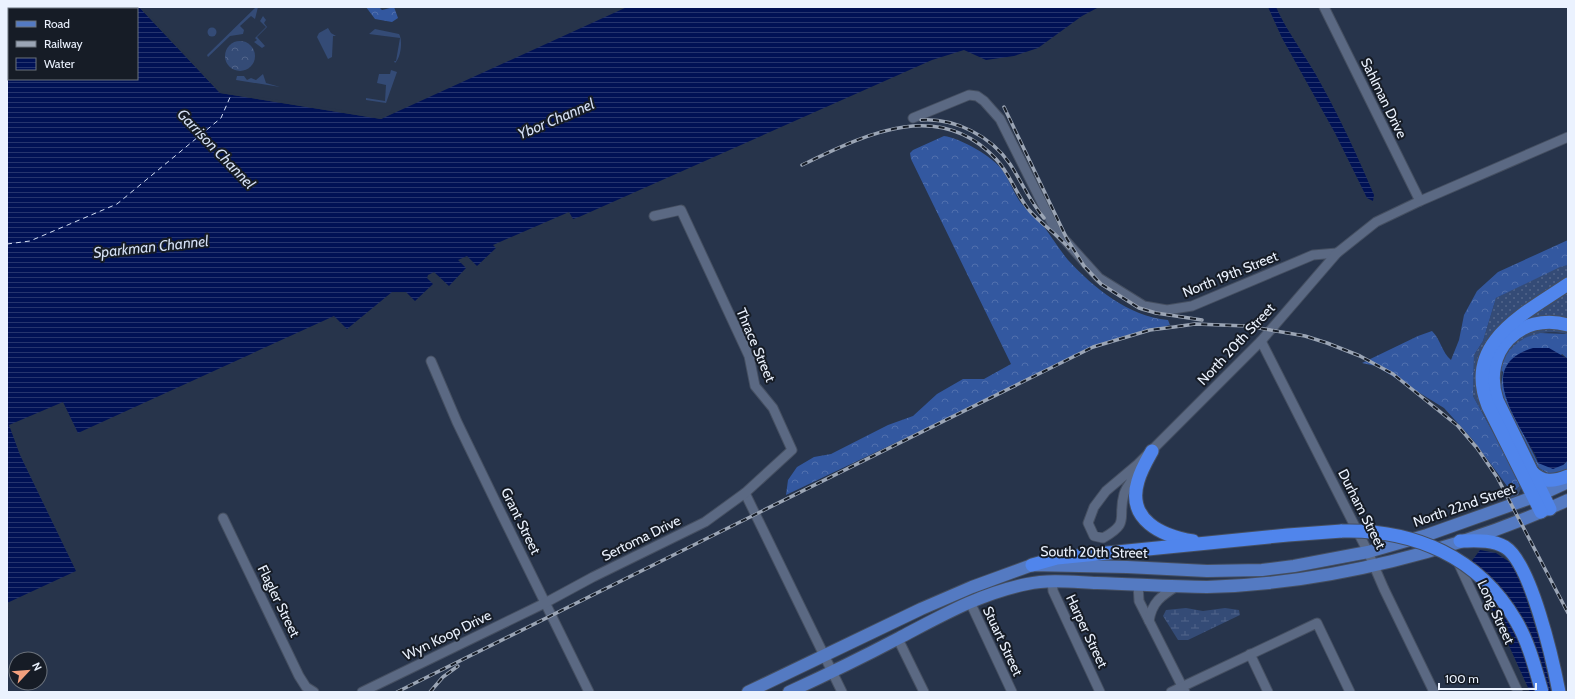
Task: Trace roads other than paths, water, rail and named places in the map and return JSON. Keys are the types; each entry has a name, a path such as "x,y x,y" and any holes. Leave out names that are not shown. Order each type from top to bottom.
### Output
{"highway":[{"path":"1545,510 1485,400 1482,384 1483,366 1491,345 1505,328 1568,284"},
{"path":"1538,495 1532,471 1495,395 1493,378 1495,362 1508,340 1525,327 1546,322 1568,326"},
{"path":"1152,450 1140,475 1136,488 1137,500 1141,513 1149,524 1159,532 1181,539 1203,543"},
{"path":"1532,471 1538,477 1547,481 1568,476"},
{"path":"1032,565 1057,558 1342,531 1375,531 1408,537 1441,550 1474,572 1498,596 1516,621 1528,648 1542,692"},
{"path":"1454,543 1495,543 1510,551 1518,560 1545,633 1559,692"}],"main road":[{"name":"North 22nd Street","path":"1368,552 1427,535 1538,495 1568,482"},
{"path":"789,692 833,672 953,609 1007,588 1052,581 1177,586 1221,586 1282,582 1313,578 1374,565 1454,543 1545,510 1568,500"},
{"name":"South 20th Street","path":"748,692 908,614 972,587 1032,565 1127,567 1207,571 1256,570 1294,566 1368,552"},
{"path":"1138,584 1144,579 1152,576 1238,578 1256,570"},
{"path":"908,614 913,617 923,616 942,608 953,609"}],"street":[{"name":"Sahlman Drive","path":"1324,7 1420,201"},
{"name":"North 19th Street","path":"913,118 969,95 977,96 984,101 1000,119 1055,229 1099,278 1144,306 1167,310 1192,306 1313,255 1337,253"},
{"path":"1337,253 1376,222 1420,201 1568,137"},
{"name":"Thrace Street","path":"654,216 681,210 749,356 755,386 773,408 792,450 746,493"},
{"name":"North 20th Street","path":"1152,450 1124,494 1121,524 1116,531 1103,538 1094,536 1088,523 1094,507 1106,491 1152,450 1261,341 1337,253"},
{"name":"Durham Street","path":"1261,341 1368,552 1434,692"},
{"name":"Grant Street","path":"431,361 457,422 590,692"},
{"path":"746,493 812,634 825,655 842,692"},
{"name":"Sertoma Drive","path":"545,603 593,577 705,522 746,493"},
{"name":"Flagler Street","path":"223,518 299,676 306,687 314,692"},
{"name":"Long Street","path":"1454,543 1518,692"},
{"name":"Harper Street","path":"1052,581 1053,591 1100,692"},
{"path":"1138,584 1139,601 1183,689"},
{"path":"1149,622 1155,602 1162,595 1177,586"},
{"name":"Stuart Street","path":"970,602 1012,692"},
{"name":"Wyn Koop Drive","path":"362,692 545,603"},
{"path":"1171,692 1183,689 1250,654 1317,623 1350,692"},
{"path":"898,639 924,692"},
{"path":"1250,654 1268,692"}],"water":[{"path":"7,7 139,7 220,93 381,119 627,7 1099,7 1082,16 1038,48 1014,56 986,60 964,50 932,60 579,217 573,219 569,212 493,245 496,248 477,266 467,256 458,260 466,268 449,286 434,272 428,275 427,278 433,284 415,301 406,292 392,292 347,329 334,316 78,433 63,402 9,425 20,455 76,571 7,603"},
{"path":"1268,7 1276,7 1286,27 1316,74 1349,139 1368,181 1374,195 1373,201 1367,198 1335,133 1282,38"},
{"path":"1533,348 1549,348 1568,359 1568,460 1563,465 1553,469 1538,463 1536,455 1514,417 1504,390 1503,377 1507,365 1517,355"},
{"path":"1480,550 1496,553 1511,563 1522,584 1543,651 1551,692 1530,692 1471,562"}],"railway":[{"path":"1004,107 1067,239 1084,266 1101,284 1139,308 1156,313 1202,320"},
{"path":"921,120 947,122 959,126 982,137 993,145 1010,164 1034,205 1044,218"},
{"path":"802,165 851,143 876,134 901,128 926,126 950,130 974,140 996,159 1029,210 1069,248"},
{"path":"397,692 1093,347 1150,330 1195,324 1247,326 1305,336 1360,356 1393,374 1458,426 1477,448 1497,477 1568,613"},
{"path":"430,692 443,677 458,666"}],"water label":[{"name":"Ybor Channel","path":"556,119"},
{"name":"Garrison Channel","path":"216,149"},
{"name":"Sparkman Channel","path":"151,247"}]}
